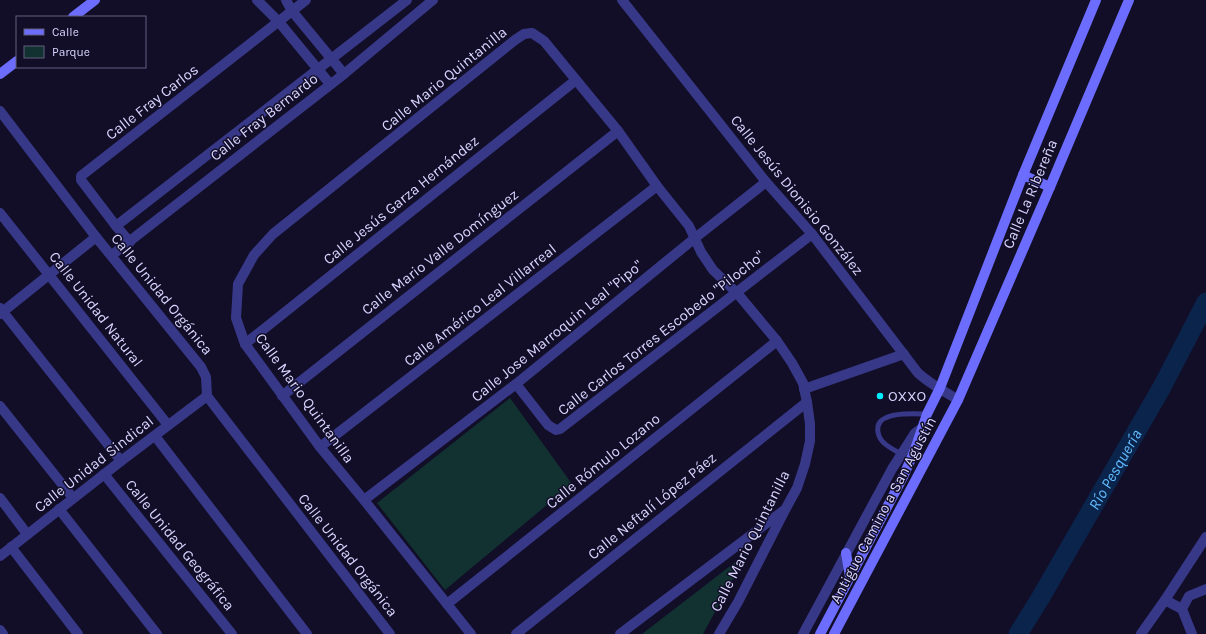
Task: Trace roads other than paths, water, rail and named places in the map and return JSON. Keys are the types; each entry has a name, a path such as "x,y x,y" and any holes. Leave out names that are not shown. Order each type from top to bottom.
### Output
{"street":[{"path":"74,16 95,0"},
{"path":"257,0 279,22 330,84"},
{"path":"286,0 292,11 344,74"},
{"name":"Calle Fray Carlos","path":"130,242 81,180 80,178 82,174 306,0"},
{"name":"Calle Fray Bernardo","path":"116,226 407,0"},
{"name":"Calle Fray Bernardo","path":"112,255 344,74 433,0"},
{"name":"Calle Jesús Dionisio González","path":"622,0 766,182 812,234 918,373 958,400"},
{"name":"Calle La Ribereña","path":"940,388 1023,175 1096,0"},
{"name":"Calle La Ribereña","path":"958,400 1129,0"},
{"name":"Calle Mario Quintanilla","path":"471,634 320,447 245,344 236,318 238,284 254,255 273,234 515,40 524,34 532,33 544,41 618,131 657,186 689,226 701,252 713,270 737,293 777,341 792,363 804,388 808,402 810,441 805,464 797,488 738,602 719,634"},
{"path":"0,74 16,62"},
{"name":"Calle Jesús Garza Hernández","path":"245,344 576,80"},
{"name":"Calle Unidad Orgánica","path":"0,111 96,237 201,367 206,377 207,396 390,634"},
{"name":"Calle Mario Valle Domínguez","path":"282,396 618,131"},
{"path":"1023,175 1050,187"},
{"name":"Calle Jose Marroquin Leal \"Pipo\"","path":"364,500 516,384 766,182"},
{"name":"Calle Américo Leal Villarreal","path":"320,447 657,186"},
{"name":"Calle Unidad Natural","path":"0,213 50,274 168,425"},
{"name":"Calle Carlos Torres Escobedo \"Pilocho\"","path":"516,384 548,425 556,430 560,429 812,234"},
{"path":"1,311 96,237"},
{"name":"Calle Unidad Geográfica","path":"1,311 121,461"},
{"name":"Calle Rómulo Lozano","path":"447,604 777,341"},
{"path":"804,388 904,354"},
{"name":"Antiguo Camino a San Agustín","path":"820,634 903,477 927,414 940,388"},
{"name":"Calle Unidad Sindical","path":"0,556 104,474 207,396"},
{"name":"Antiguo Camino a San Agustín","path":"834,634 958,400"},
{"name":"Calle Neftalí López Páez","path":"516,634 808,402"},
{"path":"0,406 73,498"},
{"path":"803,634 901,454 915,433 922,428"},
{"path":"155,436 307,634"},
{"name":"Calle Unidad Geográfica","path":"104,474 232,634"},
{"path":"0,498 27,534"},
{"path":"59,509 157,634"},
{"path":"620,634 785,510"},
{"path":"1141,634 1206,537"},
{"path":"11,547 78,634"},
{"path":"846,553 850,577"},
{"path":"1173,586 1189,596"},
{"path":"1182,609 1189,596 1206,589"},
{"path":"1165,600 1182,609 1192,634"},
{"path":"0,630 3,634"}],"lane":[{"path":"910,460 883,442 877,433 878,424 885,418 904,414 927,414"}],"waterway":[{"name":"Río Pesquería","path":"1018,634 1041,597 1162,387 1206,302"}],"place":[{"name":"OXXO","path":"880,396"}]}
